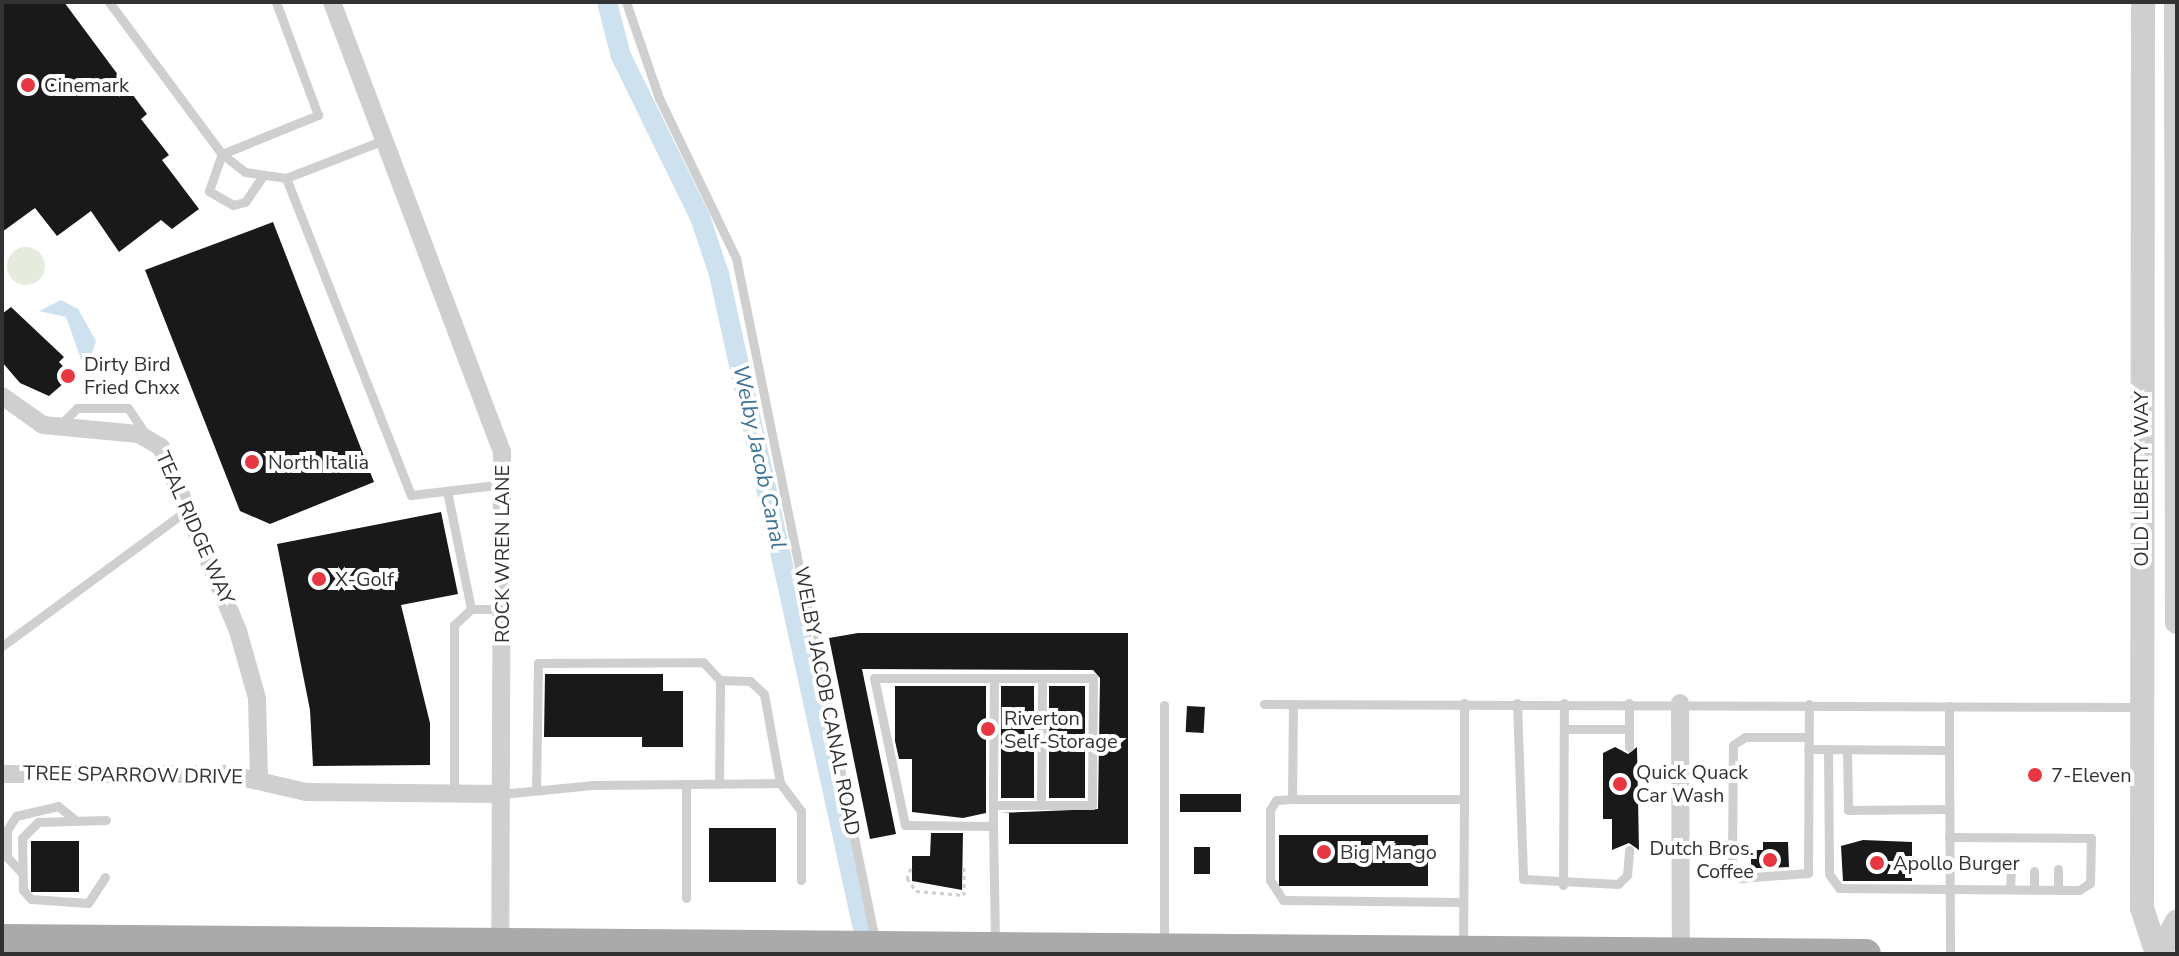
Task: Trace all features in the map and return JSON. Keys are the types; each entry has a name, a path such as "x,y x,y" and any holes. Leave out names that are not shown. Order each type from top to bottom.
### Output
{"main road":[{"path":"2,939 1866,954"}],"street":[{"name":"ROCK WREN LANE","path":"332,2 495,427 504,484 500,944"},
{"name":"OLD LIBERTY WAY","path":"2143,2 2142,908 2158,954"},
{"name":"OLD LIBERTY WAY","path":"2176,2 2177,622"},
{"name":"TEAL RIDGE WAY","path":"2,396 56,429 147,437 167,457 190,508 254,686 259,778"},
{"path":"1680,703 1681,952"},
{"name":"TREE SPARROW DRIVE","path":"2,774 259,778 306,792 501,794"},
{"name":"OLD LIBERTY WAY","path":"2158,954 2177,922"}],"lane":[{"path":"109,2 222,154 262,177 286,178 385,139"},
{"path":"262,177 245,202 219,203 208,179 222,154 318,115 276,2"},
{"name":"WELBY JACOB CANAL ROAD","path":"626,2 659,98 736,258 876,948"},
{"path":"286,178 411,495 504,484"},
{"path":"447,491 471,609"},
{"path":"2,646 190,508"},
{"path":"454,794 454,625 471,609 503,609"},
{"path":"536,790 538,663 703,662 720,680 719,784"},
{"path":"993,805 1092,805 1093,678 874,678 905,825 993,826"},
{"path":"994,678 995,948"},
{"path":"1041,805 1042,678"},
{"path":"720,680 750,681 764,694 780,783 801,811 801,880"},
{"path":"1463,951 1464,703"},
{"path":"1517,703 1519,873 1530,884 1618,884 1627,875 1629,850"},
{"path":"1563,885 1564,703"},
{"path":"1629,703 1629,747"},
{"path":"1264,704 1680,703 2142,707"},
{"path":"1292,799 1293,704"},
{"path":"1808,737 1745,737 1733,745 1733,870 1747,879 1804,877 1809,704"},
{"path":"1164,705 1164,948"},
{"path":"1949,706 1950,954"},
{"path":"1564,729 1629,729"},
{"path":"1808,749 1949,750"},
{"path":"1828,749 1834,885 2058,890 2090,883 2091,838 2058,843 1949,837"},
{"path":"1847,750 1848,810 1949,809"},
{"path":"501,794 686,784 780,783"},
{"path":"686,784 686,898"},
{"path":"1463,902 1283,900 1270,880 1270,810 1276,800 1292,799 1464,799"},
{"path":"21,872 7,857 7,830 16,816 58,806 74,819"},
{"path":"105,877 88,903 47,903 23,890 21,872 25,829 74,819 106,820"},
{"path":"2010,889 2011,869"},
{"path":"2058,869 2058,890"},
{"path":"2034,871 2034,889"}],"path":[{"path":"911,868 908,884 916,891 964,895 964,865"}],"shaded area":[{"path":"26,247 40,252 45,266 40,280 26,285 12,280 7,266 12,252"}],"water":[{"path":"61,300 78,309 96,341 89,362 82,362 66,317 39,311"}],"building":[{"path":"2,2 64,2 147,114 141,119 169,155 162,160 199,209 172,229 161,220 119,252 91,211 57,236 35,208 2,232"},
{"path":"273,222 374,482 270,524 240,511 145,270"},
{"path":"11,307 64,357 59,362 72,376 49,396 20,383 2,362 2,314"},
{"path":"441,512 458,594 401,605 430,723 430,765 313,766 310,710 277,544"},
{"path":"858,633 1128,633 1128,844 1009,844 1009,813 1000,813 1098,809 1100,678 1093,670 862,669 896,834 870,839 829,638"},
{"path":"545,674 663,674 663,691 683,691 683,747 642,747 642,737 544,737"},
{"path":"895,686 986,686 986,813 963,818 912,812 912,759 899,759 895,741"},
{"path":"1001,686 1034,686 1034,798 1001,798"},
{"path":"1049,686 1085,686 1085,798 1049,798"},
{"path":"1187,706 1205,707 1204,733 1186,732"},
{"name":"Quick Quack Car Wash","path":"1615,747 1628,754 1637,747 1639,850 1629,843 1612,850 1612,819 1603,819 1603,753"},
{"path":"1180,794 1241,794 1241,812 1180,812"},
{"path":"709,828 776,828 776,882 709,882"},
{"path":"931,833 963,833 962,890 912,881 912,856 930,856"},
{"path":"1279,835 1428,835 1428,886 1279,886"},
{"name":"Apollo Burger","path":"1863,840 1912,842 1912,881 1843,881 1841,846"},
{"path":"31,841 79,841 79,892 31,892"},
{"name":"Dutch Bros. Coffee","path":"1763,842 1788,842 1789,867 1751,869 1751,850 1763,850"},
{"path":"1194,847 1210,847 1210,874 1194,874"}],"waterway":[{"name":"Welby Jacob Canal","path":"607,2 621,56 700,217 719,274 863,929"}],"place":[{"name":"Cinemark","path":"28,85"},
{"name":"Dirty Bird Fried Chxx","path":"68,376"},
{"name":"North Italia","path":"252,462"},
{"name":"X-Golf","path":"319,579"},
{"name":"Riverton Self-Storage","path":"988,729"},
{"name":"7-Eleven","path":"2035,775"},
{"name":"Quick Quack Car Wash","path":"1620,784"},
{"name":"Big Mango","path":"1324,852"},
{"name":"Dutch Bros. Coffee","path":"1770,860"},
{"name":"Apollo Burger","path":"1877,863"}]}
